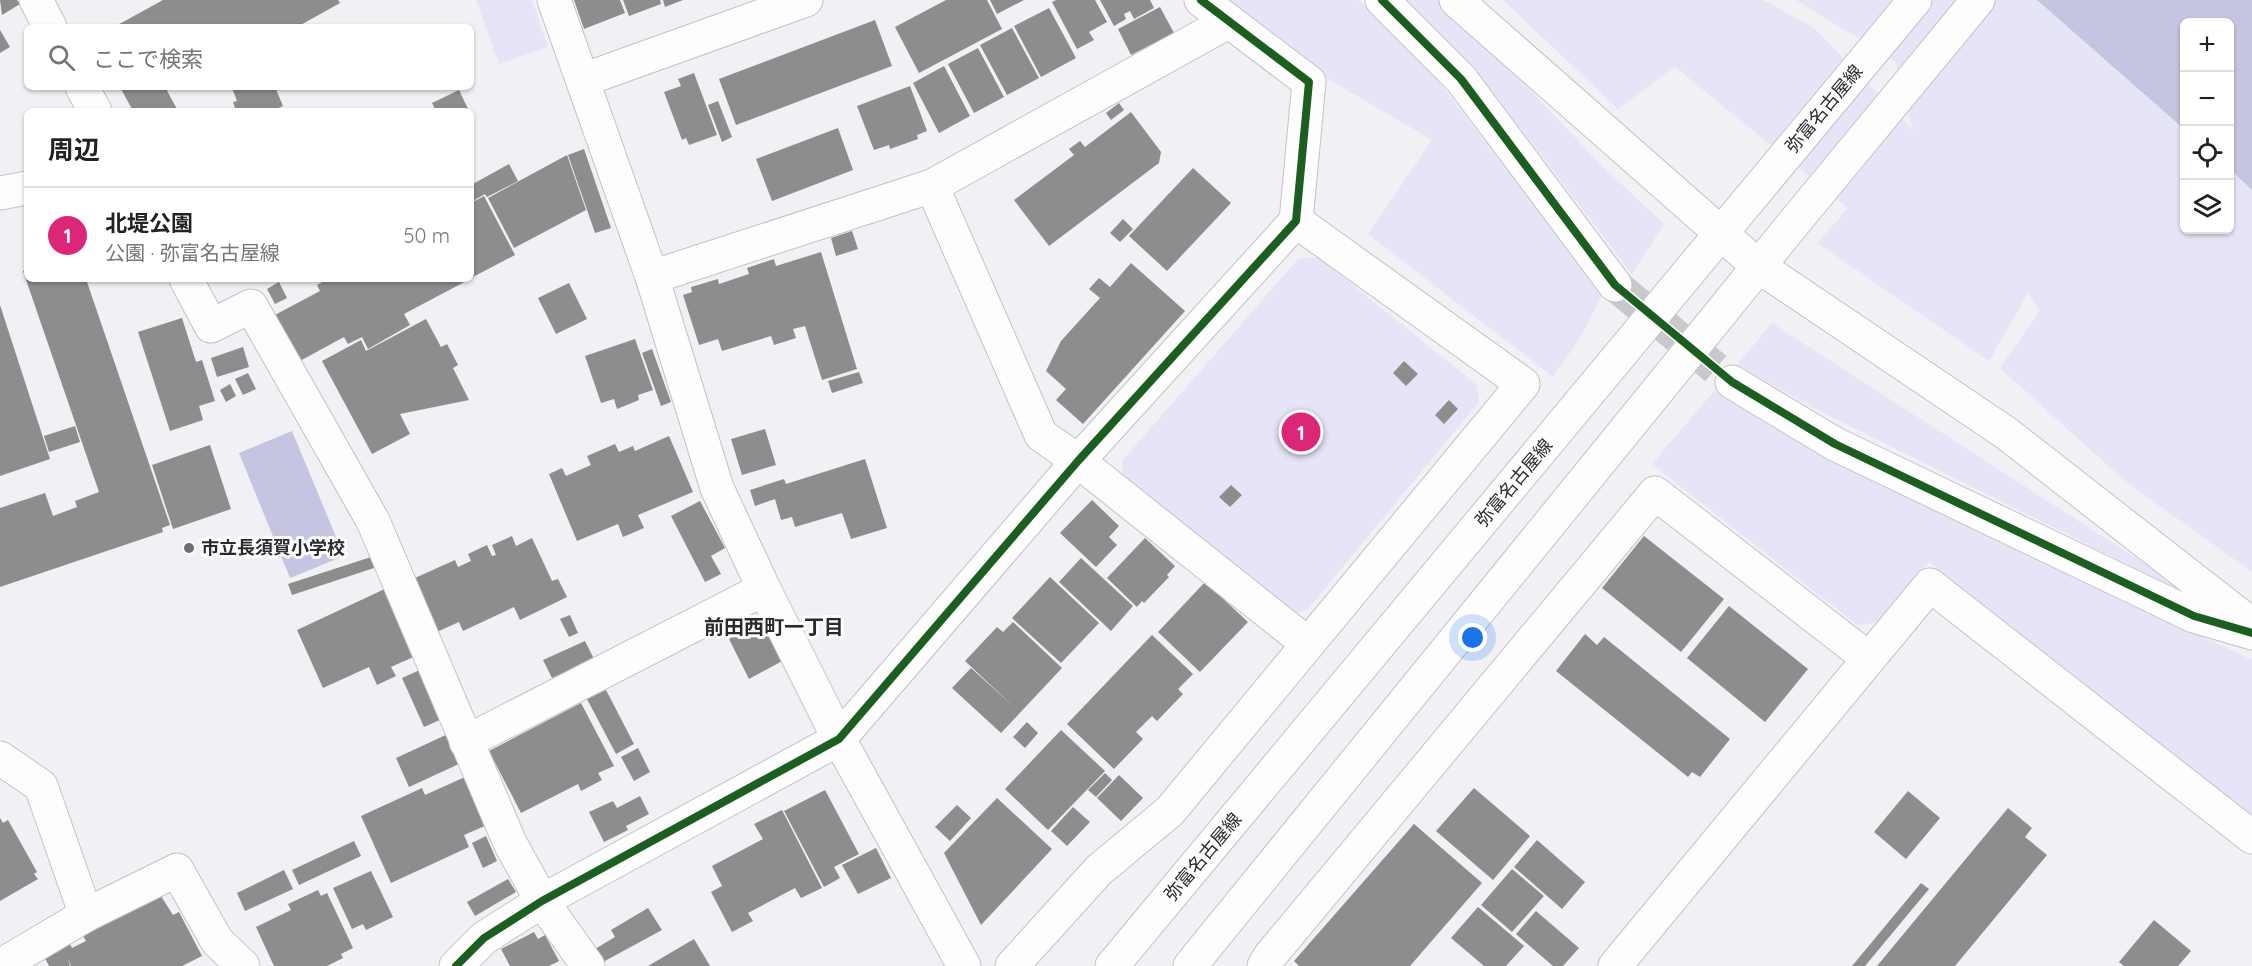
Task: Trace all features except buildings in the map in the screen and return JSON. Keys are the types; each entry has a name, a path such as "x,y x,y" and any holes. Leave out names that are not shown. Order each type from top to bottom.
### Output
{"street":[{"path":"36,0 48,24"},
{"path":"554,0 652,277 717,488 764,589 839,739 964,966"},
{"path":"583,81 806,0"},
{"path":"456,966 484,938 542,901 839,739 1078,461 1296,221 1310,82 1201,0"},
{"path":"1382,0 1461,78 1615,285"},
{"path":"1456,0 1758,266 2006,433 2252,625"},
{"name":"弥富名古屋線","path":"1112,966 1915,0"},
{"path":"1190,966 1758,266 1978,0"},
{"path":"652,277 932,186 1228,22"},
{"path":"84,90 93,108"},
{"path":"932,186 1041,435 1078,461 1308,644"},
{"path":"0,193 24,189"},
{"path":"1012,966 1099,870 1170,812 1523,384 1296,221"},
{"path":"188,282 211,326 251,306 373,521 510,843 542,901 588,966"},
{"path":"1732,382 1846,449 2194,616 2252,633"},
{"path":"1264,966 1655,493 1868,658"},
{"path":"1615,966 1930,585 2252,837"},
{"path":"466,742 764,589"},
{"path":"0,758 41,786 86,915"},
{"path":"0,966 86,915 177,870 217,941 243,966"}],"shaded area":[{"path":"476,0 532,0 548,47 499,64"},
{"path":"1228,0 1359,0 1421,58 1602,295 1580,338 1553,377 1368,234 1432,140 1328,79"},
{"path":"1406,0 1440,0 1463,19 1600,164 1664,224 1632,274 1476,70"},
{"path":"1503,0 1763,0 1813,27 1913,130 1895,61 1796,0 2037,0 2180,125 2180,234 2234,234 2234,173 2252,190 2252,572 2126,482 2000,368 2040,311 2028,293 1989,361 1817,243 1848,208 1675,67 1618,109"},
{"path":"2037,0 2252,0 2252,190 2234,173 2234,18 2180,18 2180,125"},
{"path":"1318,257 1477,385 1479,402 1309,608 1294,614 1123,475 1122,461 1298,259"},
{"path":"1772,323 2207,604 1818,410 1737,365"},
{"path":"1714,391 1833,460 2252,660 2252,816 1929,562 1882,622 1857,625 1652,464"},
{"path":"292,431 344,556 290,578 239,453"}],"tunnel":[{"path":"1615,285 1732,382"}],"cycle path":[{"path":"456,966 484,938 542,901 839,739 1078,461 1296,221 1309,82 1201,0"},
{"path":"1382,0 1461,79 1615,285 1732,382 1835,444 2194,616 2252,633"}],"place":[{"name":"北堤公園","path":"1301,432"},
{"name":"市立長須賀小学校","path":"189,548"}],"district":[{"name":"前田西町一丁目","path":"774,627"}]}
